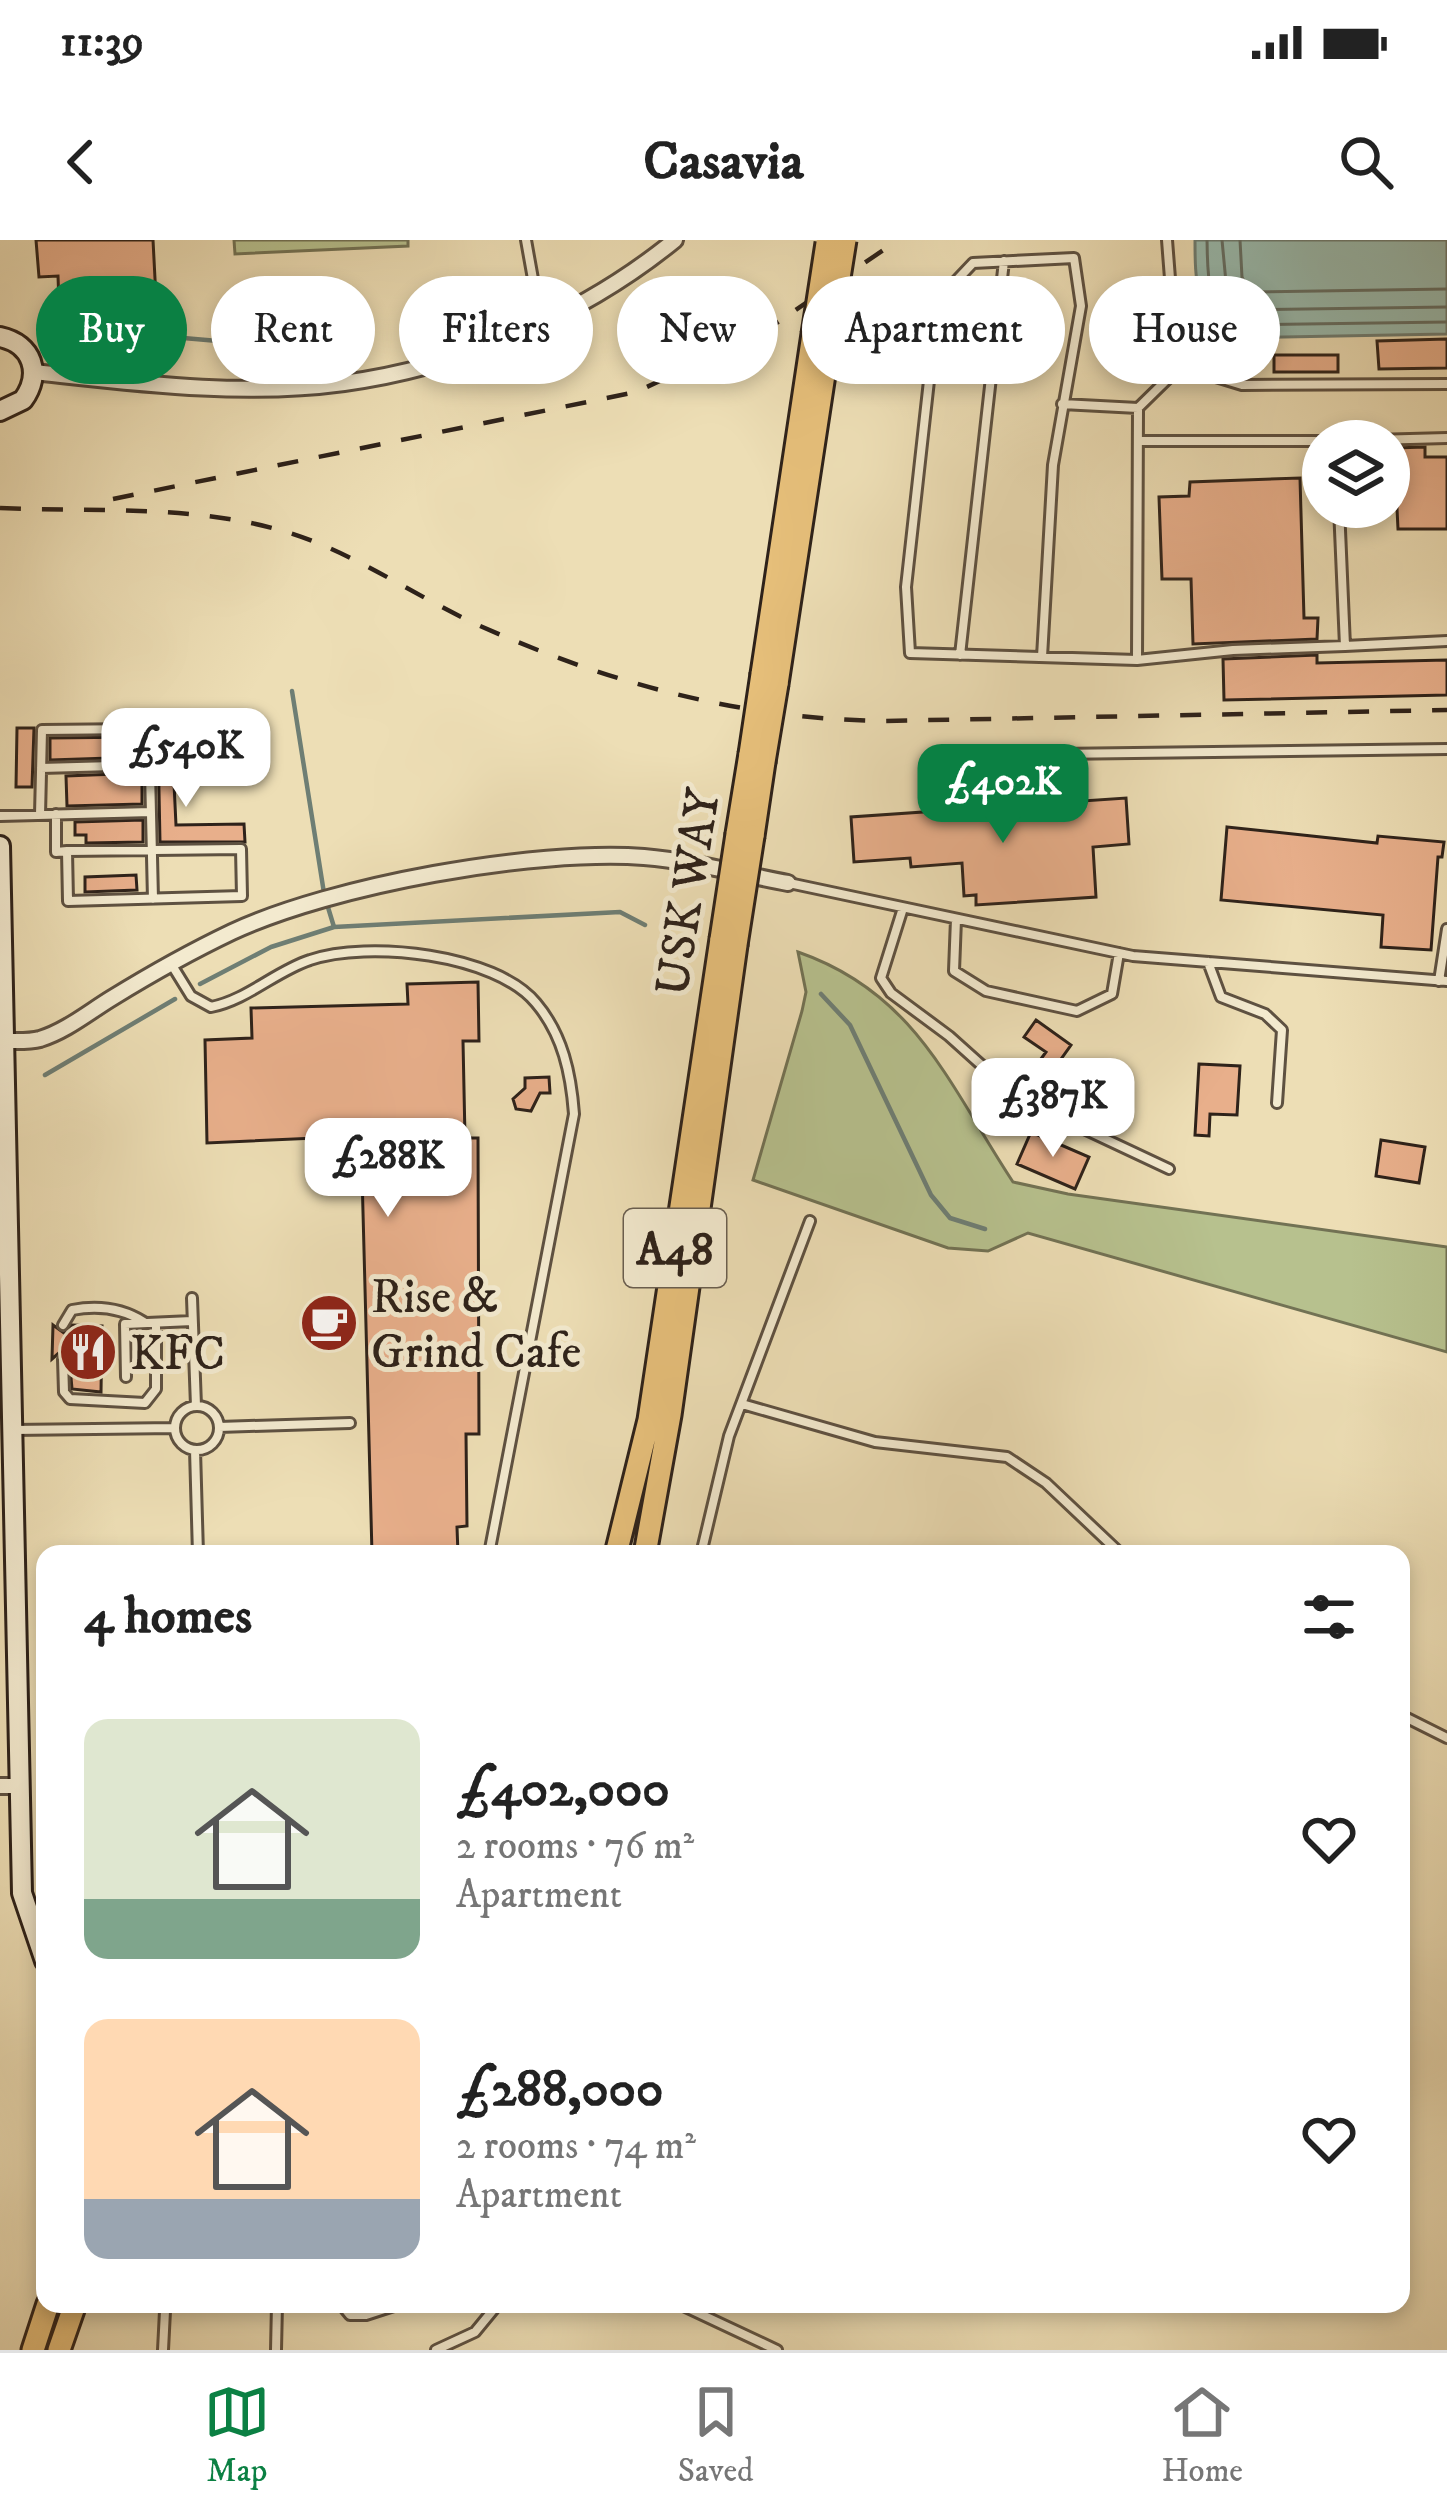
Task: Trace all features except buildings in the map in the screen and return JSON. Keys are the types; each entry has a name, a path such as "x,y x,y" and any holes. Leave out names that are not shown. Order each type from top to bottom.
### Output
{"main road":[{"name":"USK WAY","path":"618,1545 649,1420 729,942 833,241"},
{"name":"USK WAY","path":"647,1545 670,1415 729,942"},
{"path":"33,2350 45,2313"},
{"path":"59,2350 72,2313"}],"street":[{"path":"593,296 625,280 675,240"},
{"path":"0,337 28,353 34,372 23,400 0,411"},
{"path":"34,372 174,387 344,383 399,369"},
{"path":"0,846 12,1430 9,1786 22,1893 36,1936"},
{"path":"4,1041 35,1040 57,1032 170,962 239,929 301,907 520,860 647,857 788,883"}],"lane":[{"path":"526,240 533,276"},
{"path":"1167,240 1169,276"},
{"path":"1042,657 1053,465 1081,306 1074,258 973,263 938,300 906,587 910,653 1137,660 1233,650 1447,641"},
{"path":"960,655 1004,261"},
{"path":"1137,660 1138,408 1162,384"},
{"path":"1238,384 1447,384"},
{"path":"1062,404 1138,408"},
{"path":"1410,439 1447,438"},
{"path":"1138,441 1302,441"},
{"path":"1340,528 1345,646"},
{"path":"40,815 42,730 234,728"},
{"path":"148,729 153,899"},
{"path":"970,755 1447,749"},
{"path":"41,768 150,765"},
{"path":"0,816 151,812"},
{"path":"56,814 56,851 241,849 242,896 68,901 67,851"},
{"path":"788,883 1119,953 1443,981 1447,930"},
{"path":"903,908 881,978 891,993 949,1036 1018,1098 1169,1169"},
{"path":"956,919 954,971 986,991 1077,1011 1112,994 1119,953"},
{"path":"170,962 191,996 211,1007 311,959 364,952 451,960 500,977 536,1001 570,1064 574,1114 491,1545"},
{"path":"1208,962 1221,997 1265,1014 1282,1030 1277,1103"},
{"path":"703,1545 729,1436 811,1221"},
{"path":"192,1298 196,1406"},
{"path":"63,1325 72,1310 84,1308 125,1310 151,1323"},
{"path":"126,1377 125,1324 192,1321"},
{"path":"64,1359 64,1392 70,1400 145,1403 156,1389 151,1323"},
{"path":"742,1404 875,1442 1007,1457 1046,1483 1111,1545"},
{"path":"196,1406 214,1414 219,1427 209,1446 195,1450 178,1441 175,1428 184,1410 196,1406"},
{"path":"219,1427 350,1424"},
{"path":"12,1430 175,1428"},
{"path":"195,1450 198,1545"},
{"path":"1410,1720 1447,1738"},
{"path":"163,2350 165,2313"},
{"path":"276,2350 277,2313"},
{"path":"436,2350 475,2332 491,2313"},
{"path":"698,2313 777,2350"}],"green space":[{"path":"234,240 408,240 408,246 235,254"},
{"path":"798,952 838,970 901,1017 948,1077 1013,1182 1068,1194 1447,1247 1447,1352 1028,1233 988,1251 948,1248 753,1180 806,992"}],"water":[{"path":"1195,240 1447,240 1447,334 1280,337 1280,276 1197,276"}],"waterway":[{"path":"187,338 211,340"},
{"path":"292,691 324,893"},
{"path":"327,904 334,927"},
{"path":"200,984 271,947 334,927 620,912 645,925"},
{"path":"821,994 850,1025 931,1195 950,1218 985,1229"},
{"path":"45,1075 175,999"}],"railway":[{"path":"113,499 636,392 759,335 898,240"},
{"path":"0,508 183,513 290,533 527,646 676,694 778,713 883,721 1447,710"}],"place":[{"name":"Rise & Grind Cafe","path":"329,1323"},
{"name":"KFC","path":"88,1352"}]}
